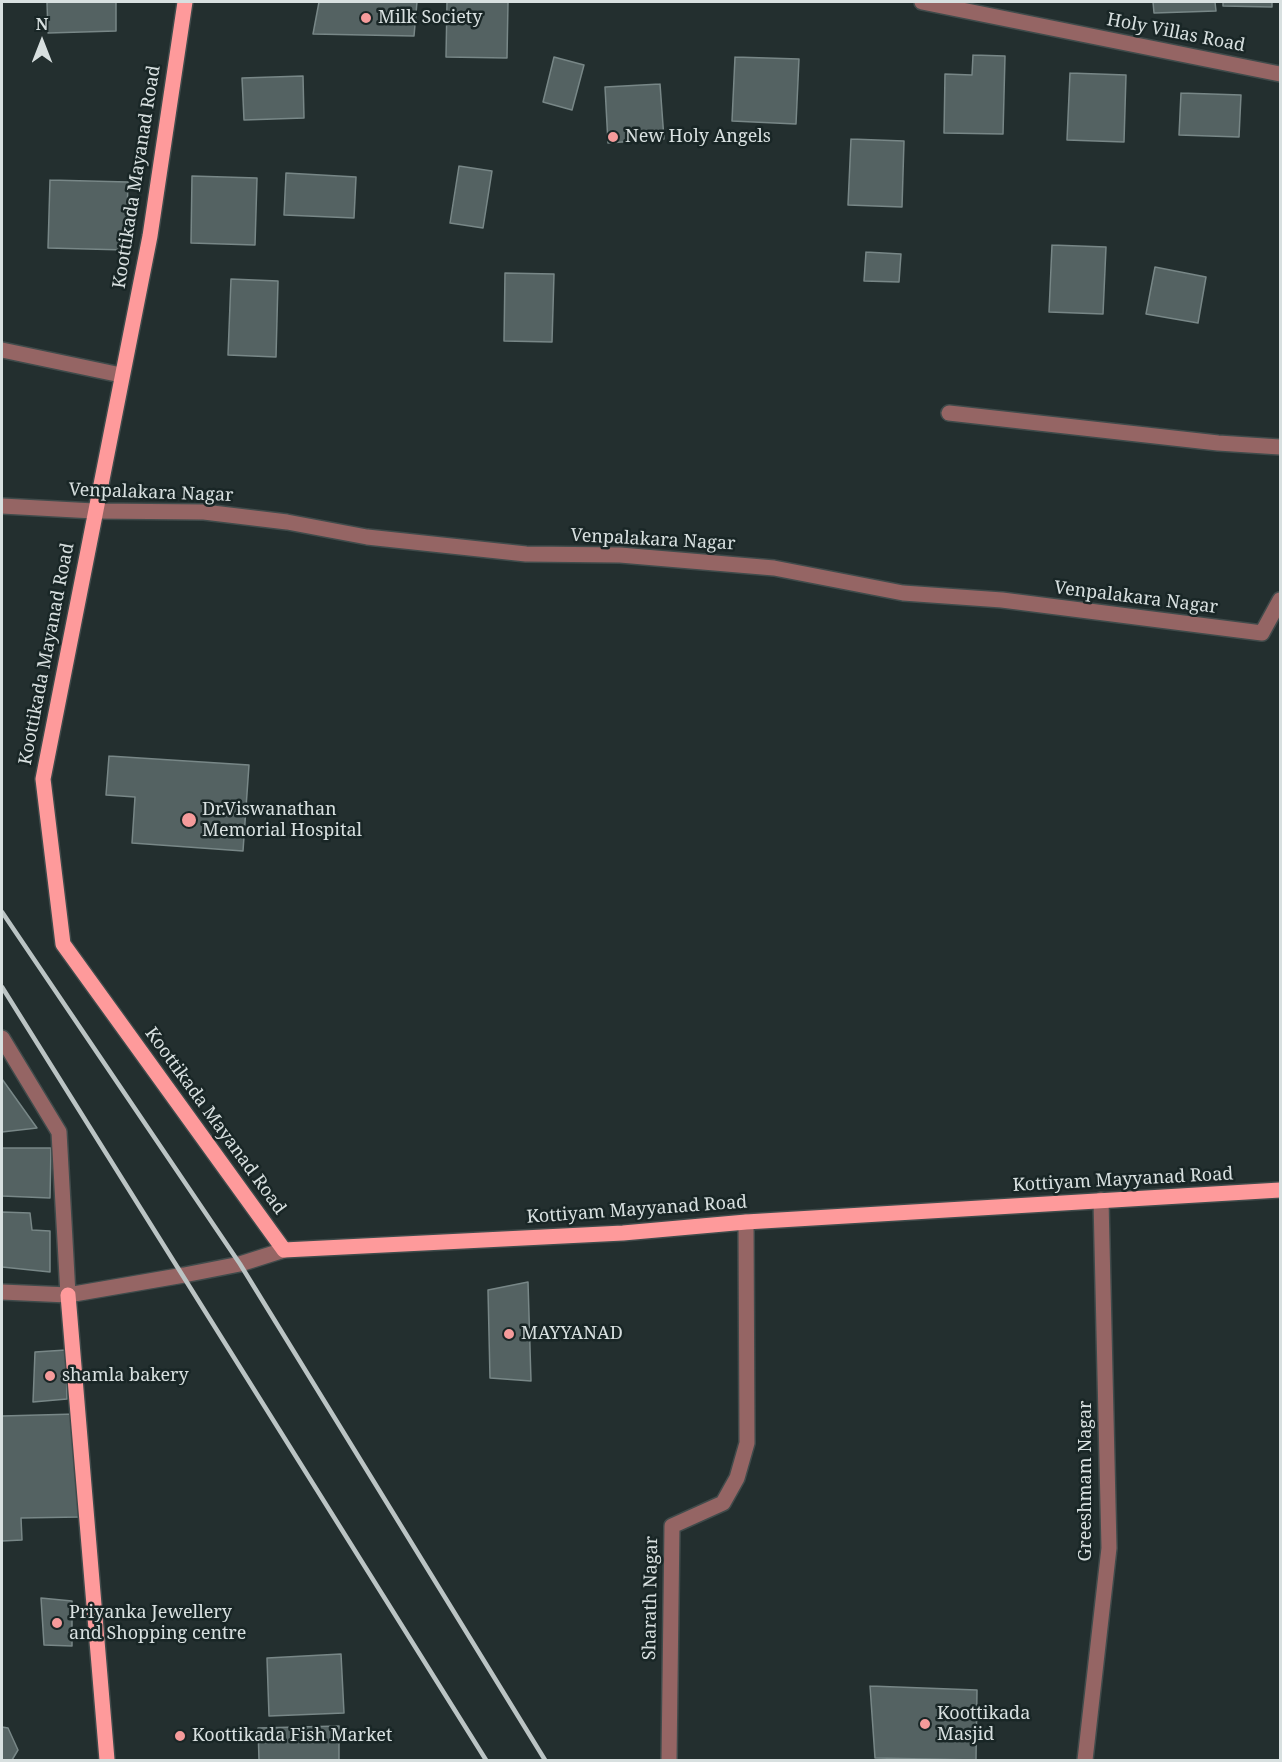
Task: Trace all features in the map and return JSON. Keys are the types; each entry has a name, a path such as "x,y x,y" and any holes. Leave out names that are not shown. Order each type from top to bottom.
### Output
{"main road":[{"name":"Koottikada Mayanad Road","path":"185,2 150,236 43,779 63,944 284,1250"},
{"name":"Kottiyam Mayyanad Road","path":"284,1250 623,1233 746,1222 1281,1190"},
{"path":"68,1295 107,1761"}],"street":[{"name":"Holy Villas Road","path":"922,2 1281,74"},
{"path":"2,351 121,375"},
{"path":"949,413 1218,443 1281,447"},
{"name":"Venpalakara Nagar","path":"2,506 94,511 204,512 287,522 368,537 526,554 620,555 774,568 903,593 1002,600 1262,633 1281,600"},
{"path":"2,1038 59,1132 68,1295"},
{"name":"Greeshmam Nagar","path":"1085,1761 1108,1548 1101,1200"},
{"name":"Sharath Nagar","path":"669,1761 672,1526 723,1503 737,1478 747,1443 746,1222"},
{"name":"Kottiyam Mayyanad Road","path":"2,1292 68,1295 240,1264 284,1250"}],"building":[{"path":"47,2 116,2 116,31 48,33"},
{"name":"Milk Society","path":"319,2 417,2 414,36 313,34"},
{"path":"447,2 508,2 507,58 446,57"},
{"path":"1153,2 1215,2 1216,11 1154,13"},
{"path":"1223,2 1272,2 1272,7 1223,6"},
{"path":"973,55 1005,56 1003,134 944,133 945,74 972,75"},
{"path":"554,57 584,65 572,110 543,102"},
{"path":"735,57 799,59 796,124 732,121"},
{"path":"1070,73 1126,75 1124,142 1067,140"},
{"path":"303,76 304,118 244,120 242,78"},
{"path":"660,84 664,139 608,143 605,87"},
{"path":"1181,93 1241,95 1239,137 1179,135"},
{"path":"851,139 904,141 902,207 848,205"},
{"path":"459,166 492,171 483,228 450,223"},
{"path":"286,173 356,177 354,218 284,215"},
{"path":"192,176 257,178 255,245 191,243"},
{"path":"50,180 128,182 126,250 48,248"},
{"path":"1052,245 1106,247 1103,314 1049,312"},
{"path":"866,252 901,254 899,282 864,281"},
{"path":"1155,267 1206,277 1198,323 1146,314"},
{"path":"505,273 554,274 552,342 504,341"},
{"path":"231,279 278,281 276,357 228,355"},
{"name":"Dr.Viswanathan Memorial Hospital","path":"109,756 249,765 243,851 132,843 135,797 106,795"},
{"path":"2,1079 37,1128 2,1132"},
{"path":"2,1148 51,1148 50,1198 2,1196"},
{"path":"2,1212 30,1213 32,1230 50,1231 50,1272 2,1267"},
{"name":"MAYYANAD","path":"528,1282 531,1381 490,1378 488,1290"},
{"name":"shamla bakery","path":"66,1350 67,1399 33,1402 35,1352"},
{"path":"76,1414 79,1517 21,1518 22,1540 2,1541 2,1416"},
{"name":"Priyanka Jewellery and Shopping centre","path":"41,1598 72,1601 72,1646 44,1645"},
{"path":"341,1654 344,1713 269,1716 267,1658"},
{"name":"Koottikada Masjid","path":"870,1686 977,1690 976,1760 875,1758"},
{"path":"339,1726 339,1760 259,1760 258,1728"},
{"path":"2,1727 8,1728 18,1750 12,1760 2,1760"}],"railway":[{"path":"2,912 240,1264 545,1760"},
{"path":"2,987 486,1760"}],"place":[{"name":"Milk Society","path":"366,18"},
{"name":"New Holy Angels","path":"613,137"},
{"name":"Dr.Viswanathan Memorial Hospital","path":"189,820"},
{"name":"MAYYANAD","path":"509,1334"},
{"name":"shamla bakery","path":"50,1376"},
{"name":"Priyanka Jewellery and Shopping centre","path":"57,1623"},
{"name":"Koottikada Masjid","path":"925,1724"},
{"name":"Koottikada Fish Market","path":"180,1736"}]}
